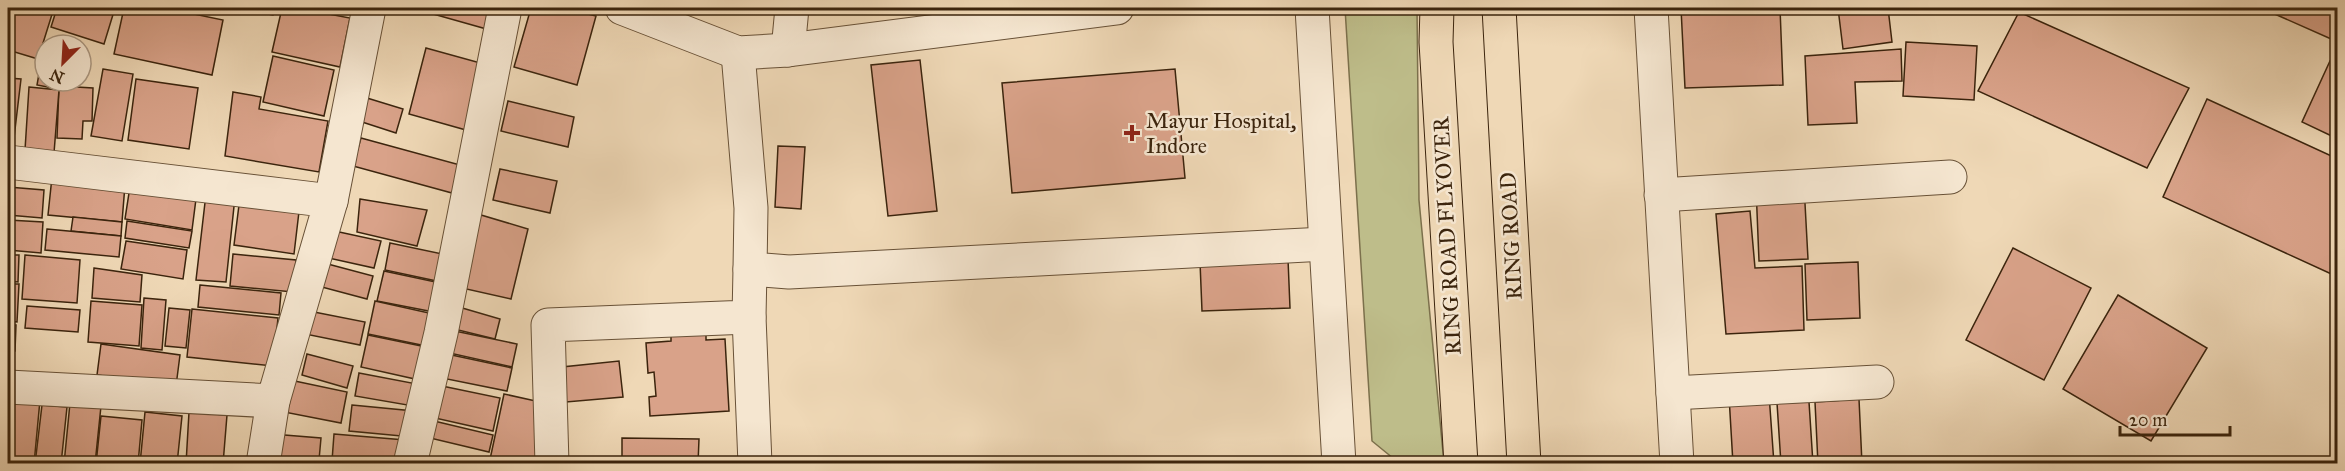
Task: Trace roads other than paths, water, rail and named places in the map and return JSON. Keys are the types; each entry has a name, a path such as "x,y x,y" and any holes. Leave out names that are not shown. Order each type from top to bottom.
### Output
{"main road":[{"name":"RING ROAD FLYOVER","path":"1437,8 1436,42 1461,464"},
{"name":"RING ROAD","path":"1499,8 1524,464"}],"street":[{"path":"263,464 273,401 331,201 369,8"},
{"path":"410,464 441,333 505,8"},
{"path":"622,8 738,53 788,50 1118,8"},
{"path":"788,50 792,8"},
{"path":"1312,8 1339,464"},
{"path":"1651,8 1677,464"},
{"path":"738,53 751,208 748,317 755,464"},
{"path":"8,162 331,201"},
{"path":"1661,195 1950,177"},
{"path":"750,269 789,272 1326,244"},
{"path":"552,464 548,325 748,317"},
{"path":"1673,393 1877,382"},
{"path":"8,387 273,401"}],"place":[{"name":"Mayur Hospital, Indore","path":"1132,133"}]}
